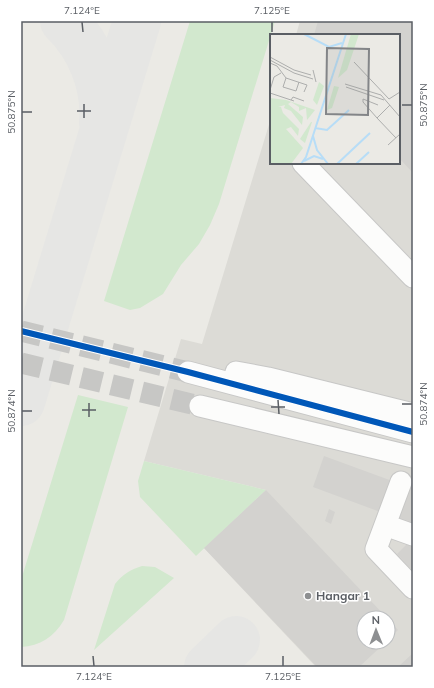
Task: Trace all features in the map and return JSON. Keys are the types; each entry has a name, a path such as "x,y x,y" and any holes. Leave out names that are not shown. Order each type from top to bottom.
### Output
{"street":[{"path":"304,164 413,277"},
{"path":"413,414 268,378 209,368 188,372 413,432"},
{"path":"200,406 413,457"},
{"path":"401,482 376,549 413,588"},
{"path":"385,525 413,535"}],"shaded area":[{"path":"300,21 413,21 413,667 316,667 204,548 266,490 144,461 181,339 202,344 270,121 270,164 400,164 400,34 296,34"}],"green space":[{"path":"190,21 275,21 219,204 210,225 199,244 181,265 163,294 140,308 130,310 104,301"},
{"path":"78,395 128,407 64,620 56,631 46,640 34,645 21,647 21,580"},
{"path":"144,461 266,490 196,556 140,497 138,481"},
{"path":"142,566 155,567 174,578 94,650 115,584 127,573"}],"building":[{"path":"318,21 413,21 413,173 400,159 400,34 314,34"},
{"path":"324,456 395,482 383,513 313,487"},
{"path":"411,479 413,479 413,527 396,521"},
{"name":"Hangar 1","path":"266,490 379,610 356,610 356,650 377,650 359,667 317,667 204,548"},
{"path":"329,509 335,512 331,524 325,521"},
{"path":"410,541 413,542 413,571 397,554"},
{"path":"413,653 413,667 398,667"}],"taxiway":[{"path":"64,21 89,54 99,80 102,94 103,122"},
{"path":"21,402 137,21"},
{"path":"208,667 236,640"}],"tunnel":[{"path":"21,331 188,372"},
{"path":"21,363 200,406"}],"cycle path":[{"path":"21,331 188,372 413,432"}],"place":[{"name":"Hangar 1","path":"308,596"}]}
